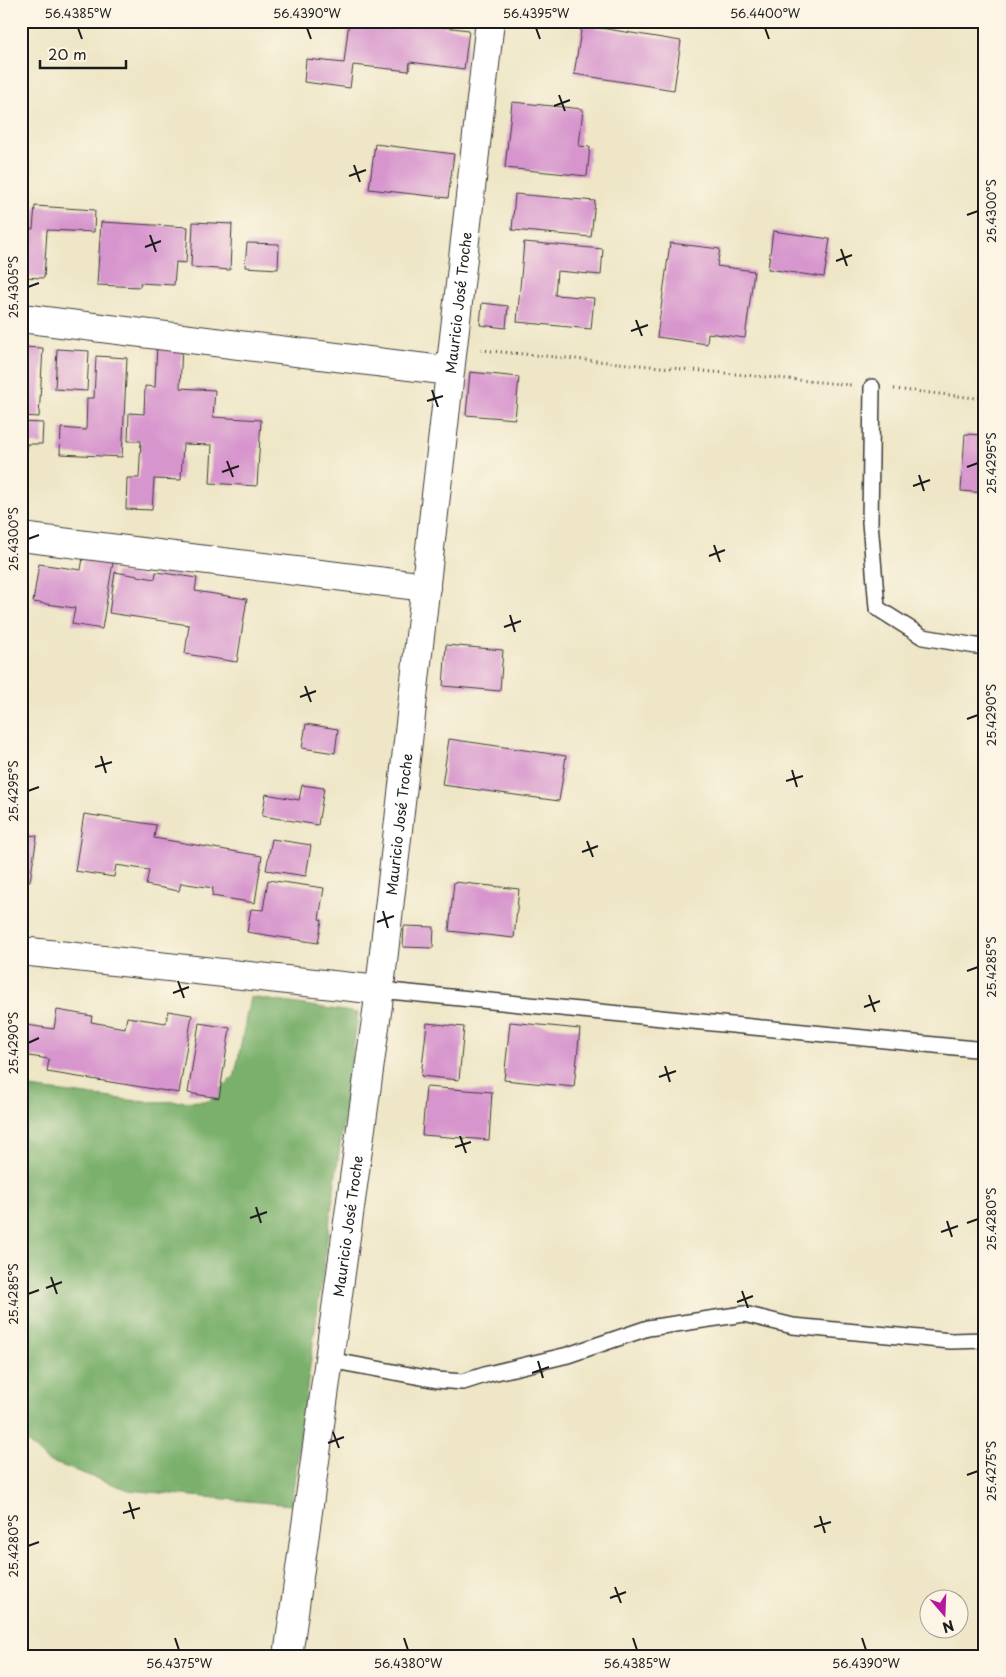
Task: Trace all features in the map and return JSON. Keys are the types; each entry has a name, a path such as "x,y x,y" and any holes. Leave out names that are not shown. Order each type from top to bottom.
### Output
{"street":[{"name":"Mauricio José Troche","path":"288,1656 379,990 490,21"},
{"path":"21,318 452,359"},
{"path":"21,537 426,587"},
{"path":"21,951 379,990"}],"lane":[{"path":"872,387 870,522 877,608 923,637 985,646"},
{"path":"379,990 985,1050"},
{"path":"329,1360 437,1380 463,1382 488,1374 568,1355 648,1328 744,1314 793,1326 951,1341 985,1340"}],"path":[{"path":"452,359 872,387 985,399"}],"green space":[{"path":"250,997 358,1013 291,1505 129,1490 46,1460 21,1436 21,1087 146,1102 209,1101 235,1075"}],"building":[{"path":"349,21 445,21 444,27 469,30 464,69 410,62 409,71 353,65 350,88 304,82 306,59 344,63"},
{"path":"582,25 681,41 674,90 574,74"},
{"path":"512,102 583,109 579,146 590,147 587,176 505,168"},
{"path":"375,144 454,154 448,198 369,189"},
{"path":"515,194 595,201 591,237 512,230"},
{"path":"35,206 95,210 94,232 47,230 44,278 21,277 21,229 33,229"},
{"path":"101,222 188,227 186,263 176,262 174,285 140,283 140,287 97,285"},
{"path":"193,222 232,224 230,270 191,267"},
{"path":"773,231 830,239 824,277 768,269"},
{"path":"524,242 603,249 601,275 557,271 555,295 594,298 591,329 517,322"},
{"path":"247,243 279,244 278,269 245,267"},
{"path":"670,243 720,249 717,266 754,271 745,338 708,333 707,344 657,337"},
{"path":"482,303 508,306 506,328 480,325"},
{"path":"157,344 182,346 180,388 215,390 213,417 261,420 257,486 210,483 212,445 183,444 181,480 154,479 152,510 126,509 127,478 139,478 141,441 128,441 129,413 144,414 145,386 155,387"},
{"path":"21,347 43,348 39,417 21,416"},
{"path":"57,349 89,351 87,391 55,389"},
{"path":"96,356 127,358 122,457 60,454 61,428 86,430 87,398 94,398"},
{"path":"470,372 519,377 515,419 466,415"},
{"path":"21,422 43,423 42,444 27,444 25,493 21,493"},
{"path":"965,434 985,435 985,493 961,491"},
{"path":"84,552 114,556 102,629 72,624 75,608 33,602 39,564 81,570"},
{"path":"115,572 155,579 156,572 197,578 195,591 247,599 237,662 185,654 189,625 109,613"},
{"path":"446,645 503,650 500,691 443,686"},
{"path":"306,724 338,729 335,753 302,748"},
{"path":"449,739 566,756 559,801 442,785"},
{"path":"302,785 324,788 318,825 262,816 266,794 299,800"},
{"path":"84,814 156,825 154,838 262,856 255,903 212,896 213,888 181,883 179,891 146,885 149,870 116,865 114,877 75,871"},
{"path":"21,834 37,836 30,881 21,880"},
{"path":"272,839 311,845 306,876 266,870"},
{"path":"268,880 324,888 319,919 322,920 318,943 247,932 251,909 263,910"},
{"path":"454,882 519,889 514,938 449,931"},
{"path":"404,926 434,927 433,948 403,947"},
{"path":"57,1010 92,1016 91,1022 125,1028 127,1017 166,1023 168,1011 192,1015 179,1093 47,1072 49,1059 22,1055 26,1025 54,1029"},
{"path":"510,1022 580,1029 574,1087 504,1080"},
{"path":"199,1023 230,1028 219,1098 188,1093"},
{"path":"427,1023 464,1027 459,1080 421,1076"},
{"path":"426,1087 492,1092 489,1140 422,1135"}]}
